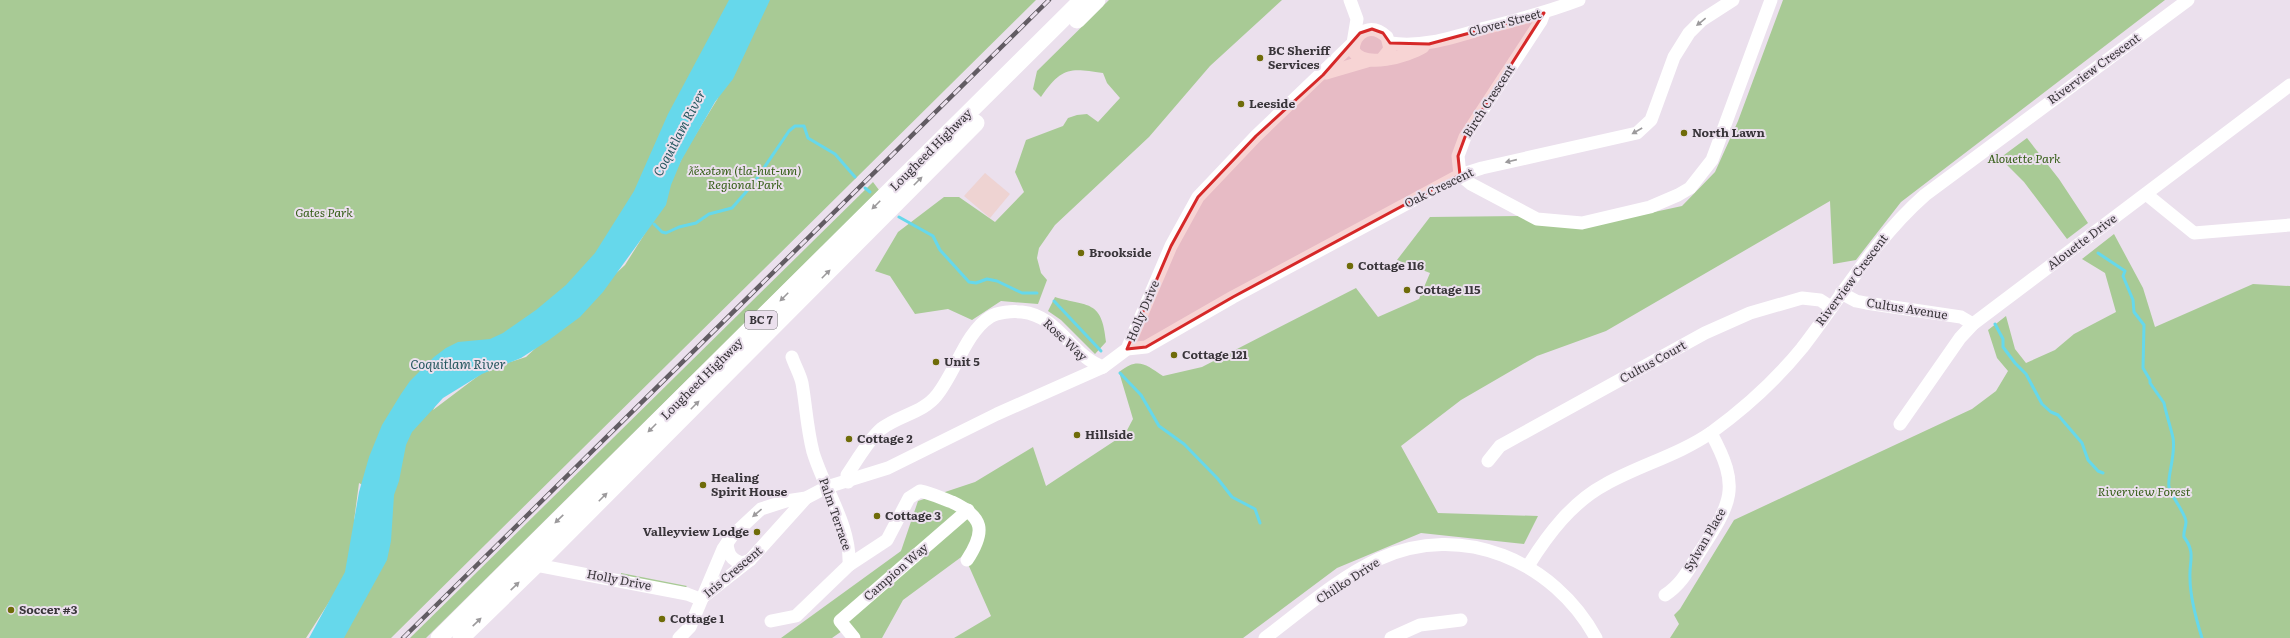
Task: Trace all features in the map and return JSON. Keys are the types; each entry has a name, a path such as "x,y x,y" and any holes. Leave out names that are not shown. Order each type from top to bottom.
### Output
{"main road":[{"name":"Lougheed Highway","path":"439,638 1082,0"},
{"name":"Lougheed Highway","path":"461,638 536,565 1097,0"}],"street":[{"path":"1350,0 1357,19 1353,50 1355,55 1367,61 1382,59 1388,54 1390,43 1383,32 1372,29 1357,19"},
{"name":"Clover Street","path":"1390,43 1402,45 1429,44 1544,13 1579,0"},
{"name":"Oak Crescent","path":"1127,349 1146,347 1233,297 1460,175 1482,168 1637,133 1652,120 1674,57 1689,33 1702,20 1733,0"},
{"path":"1460,175 1471,184 1537,219 1582,223 1650,206 1678,195 1690,188 1712,160 1771,0"},
{"name":"Riverview Crescent","path":"1528,566 1558,522 1593,492 1621,476 1688,446 1711,432 1738,412 1774,379 1802,348 1888,231 1925,195 2188,0"},
{"name":"Birch Crescent","path":"1460,175 1458,156 1465,137 1541,21 1544,13"},
{"path":"1354,43 1360,33 1372,29"},
{"name":"Holly Drive","path":"827,487 848,482 888,468 997,414 1103,367 1127,349 1171,246 1198,197 1256,136 1354,43"},
{"name":"Clover Street","path":"1382,59 1415,52 1429,44"},
{"name":"Holly Drive","path":"1323,74 1367,61"},
{"name":"Alouette Drive","path":"1900,424 1960,338 1973,324 2290,85"},
{"path":"2146,194 2194,232 2290,225"},
{"name":"Cultus Avenue","path":"1841,293 1856,301 1866,304 1960,318 1973,324"},
{"name":"Cultus Court","path":"1488,461 1500,446 1705,333 1750,313 1802,298 1820,300 1831,307"},
{"name":"Rose Way","path":"848,482 846,475 880,430 898,418 923,408 938,394 976,331 990,316 1009,312 1023,312 1038,316 1059,330 1081,356 1090,362 1103,367"},
{"name":"Palm Terrace","path":"792,357 802,382 808,431 814,453 845,537 850,553 849,564"},
{"name":"Sylvan Place","path":"1665,595 1678,587 1714,530 1726,506 1730,483 1728,467 1711,432"},
{"name":"Iris Crescent","path":"700,599 727,543 742,526 761,509 786,501 806,498 827,487"},
{"name":"Palm Terrace","path":"849,564 887,540 909,498 920,491 931,493 968,510"},
{"name":"Iris Crescent","path":"700,599 750,560 788,520 806,498"},
{"path":"775,505 785,508 790,513 788,520"},
{"path":"967,560 975,548 979,526 976,518 968,510"},
{"name":"Campion Way","path":"854,638 840,621 968,510"},
{"path":"727,543 728,552 732,558 742,563 750,560"},
{"name":"Chilko Drive","path":"1265,638 1342,582 1379,559 1396,553 1428,546 1457,545 1504,555 1528,566 1554,584 1569,598 1596,638"},
{"path":"771,621 796,616 849,564"},
{"name":"Holly Drive","path":"536,565 687,594 700,599"},
{"path":"679,638 690,628 700,599"},
{"path":"1391,638 1420,625 1461,620"}],"highlighted area":[{"path":"1544,13 1465,137 1458,156 1460,175 1233,297 1146,347 1127,349 1171,246 1198,197 1256,136 1323,75 1360,33 1372,29 1383,33 1390,43 1429,44"}],"shaded area":[{"path":"985,173 1010,194 990,218 964,196"}],"green space":[{"name":"Gates Park","path":"0,0 1036,0 391,638 312,638 331,599 306,638 0,638","holes":["714,98 718,98 685,152 649,227 625,265 526,357 486,370 433,410 443,391 642,229","359,483 385,498 361,501 354,521"]},
{"path":"1109,0 1282,0 1210,66 1149,137 1055,225 1039,248 1037,258 1041,273 1047,280 1038,304 1001,301 972,320 948,309 915,314 890,276 875,271 898,232 944,197 959,197 995,222 1024,192 1015,172 1026,140 1063,126 1068,118 1077,115 1087,114 1098,122 1120,98 1107,83 1103,73 1082,70 1074,70 1061,75 1048,87 1041,97 1033,89 1037,71"},
{"path":"1783,0 2165,0 1901,202 1856,260 1833,264 1830,201 1606,331 1537,356 1461,400 1401,446 1438,513 1538,516 1524,544 1421,533 1337,568 1243,638 954,638 991,616 964,555 903,600 882,638 850,638 842,631 832,638 781,638 901,551 918,501 975,482 1033,447 1046,486 1125,434 1133,419 1119,372 1126,367 1141,364 1151,368 1163,376 1202,367 1356,288 1378,317 1419,299 1430,273 1397,260 1430,217 1520,216 1595,225 1682,206 1715,172 1738,121"},
{"name":"Alouette Park","path":"2027,138 2059,179 2088,223 2067,239 2024,182 2000,158"},
{"path":"873,182 879,190 426,638 410,638"},
{"name":"Riverview Forest","path":"2114,234 2143,288 2155,327 2253,284 2290,286 2290,638 1670,638 1679,624 1674,615 1680,609 1734,520 1972,409 1996,391 2008,371 1997,358 1988,330 2006,316 2015,349 2026,363 2055,350 2074,334 2116,312 2105,273 2082,259"},
{"path":"1055,297 1085,304 1097,312 1101,318 1104,328 1106,342 1095,354 1061,320 1048,311"},
{"path":"621,573 687,586 685,588 621,575"}],"water":[{"name":"Coquitlam River","path":"729,0 770,0 733,79 715,102 681,161 671,185 666,205 603,292 580,317 521,358 482,374 443,398 412,432 406,445 399,481 394,495 391,541 387,560 344,638 309,638 345,572 359,492 369,457 382,425 401,394 410,381 434,357 446,348 458,342 490,339 503,333 536,310 566,285 595,253 634,191 668,114"}],"waterway":[{"path":"654,224 662,232 666,233 679,227 696,223 709,214 732,208 753,184 789,131 795,126 804,126 808,138 835,154 855,177"},
{"path":"865,188 870,192"},
{"path":"899,217 933,236 940,250 969,282 976,283 987,279 997,281 1022,293 1037,293"},
{"path":"2098,253 2125,271 2123,276 2133,300 2134,312 2144,325 2143,368 2150,380 2150,383 2164,403 2172,435 2174,445 2169,487 2185,519 2186,524 2184,537 2188,543 2191,553 2190,585 2202,638"},
{"path":"1054,301 1101,351"},
{"path":"1995,324 2003,339 2003,347 2015,363 2026,374 2042,404 2051,412 2058,415 2082,443 2088,460 2098,471 2103,473"},
{"path":"1120,373 1141,395 1159,426 1184,444 1218,479 1232,497 1255,509 1260,523"}],"railway":[{"path":"403,638 1049,0"}],"place":[{"name":"BC Sheriff Services","path":"1260,58"},
{"name":"Leeside","path":"1241,104"},
{"name":"North Lawn","path":"1684,133"},
{"name":"Brookside","path":"1081,253"},
{"name":"Cottage 116","path":"1350,266"},
{"name":"Cottage 115","path":"1407,290"},
{"name":"Cottage 121","path":"1174,355"},
{"name":"Unit 5","path":"936,362"},
{"name":"Hillside","path":"1077,435"},
{"name":"Cottage 2","path":"849,439"},
{"name":"Healing Spirit House","path":"703,485"},
{"name":"Cottage 3","path":"877,516"},
{"name":"Valleyview Lodge","path":"757,532"},
{"name":"Soccer #3","path":"11,610"},
{"name":"Cottage 1","path":"662,619"}],"park label":[{"name":"ƛ̓éxətəm (tla-hut-um) Regional Park","path":"745,178"}]}
